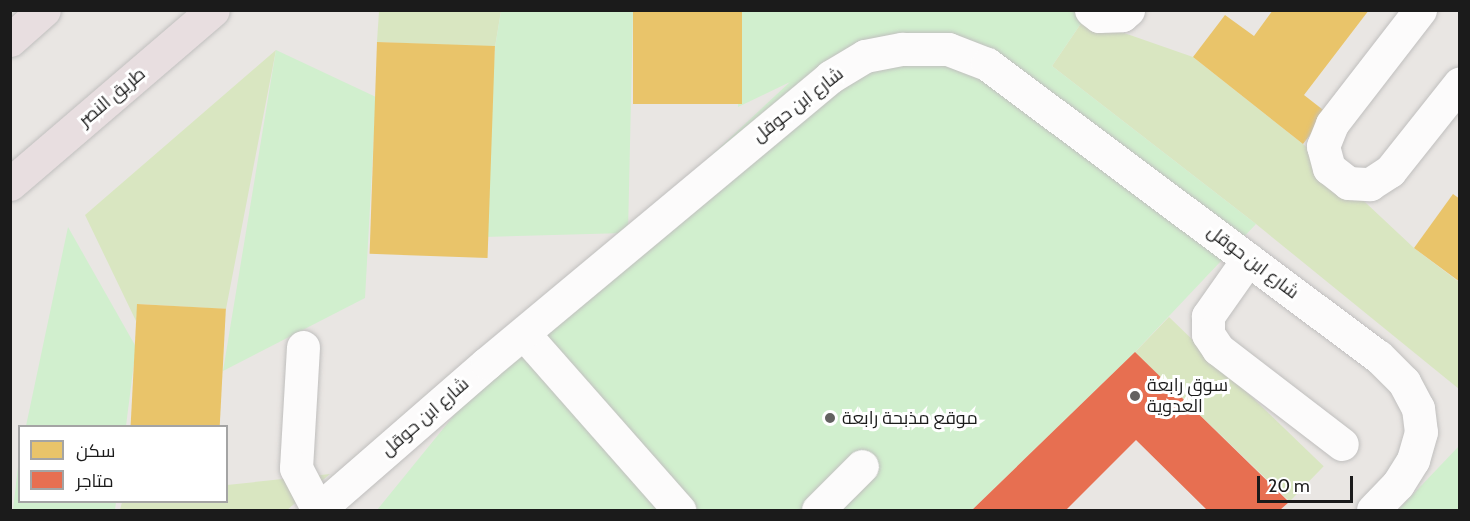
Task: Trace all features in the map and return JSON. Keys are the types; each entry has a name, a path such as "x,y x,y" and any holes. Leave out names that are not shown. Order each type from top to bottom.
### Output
{"highway":[{"path":"10,40 44,10"},
{"name":"طريق النصر","path":"10,184 213,10"}],"street":[{"path":"1092,10 1099,16 1122,15 1128,10"},
{"path":"1420,10 1332,124 1323,146 1329,168 1347,183 1371,184 1390,171 1460,83"},
{"name":"شارع ابن حوقل","path":"318,510 830,77 866,56 902,49 948,49 987,64 1378,356 1404,382 1418,408 1420,432 1413,460 1398,484 1372,510"},
{"path":"1248,259 1208,316 1208,334 1218,349 1342,444"},
{"path":"524,334 679,510"},
{"path":"303,347 296,468 318,510"},
{"path":"818,510 862,466"}],"green space":[{"path":"742,10 1074,11 1084,19 1052,66 1256,224 1135,352 972,510 377,510 525,328 626,233 483,237 495,47 501,11 633,11 628,233 790,82 738,107"},
{"path":"379,11 501,11 495,47 377,42"},
{"path":"1084,19 1193,57 1303,144 1414,248 1459,282 1459,389 1256,224 1052,66"},
{"path":"276,50 226,309 138,304 136,321 85,215"},
{"path":"276,50 376,97 365,298 223,371"},
{"path":"68,227 136,347 126,425 26,425"},
{"path":"1169,317 1324,466 1290,502 1135,352"},
{"path":"1459,446 1459,510 1398,510"},
{"path":"18,467 18,503 116,503 115,510 13,510"},
{"path":"330,474 287,510 120,510 122,503 228,503 228,485"}],"building: سكن":[{"path":"633,10 742,10 742,104 633,104"},
{"path":"1273,10 1369,10 1304,95 1327,113 1303,144 1193,57 1225,15 1254,36"},
{"path":"377,42 495,46 488,258 370,254"},
{"path":"1453,194 1460,199 1460,282 1414,248"},
{"path":"137,304 226,309 220,425 131,425"}],"building: متاجر":[{"name":"سوق رابعة العدوية","path":"1135,352 1289,502 1280,510 1207,510 1136,440 1066,510 972,510"}],"place":[{"name":"سوق رابعة العدوية","path":"1135,396"},
{"name":"موقع مذبحة رابعة","path":"830,418"}]}
